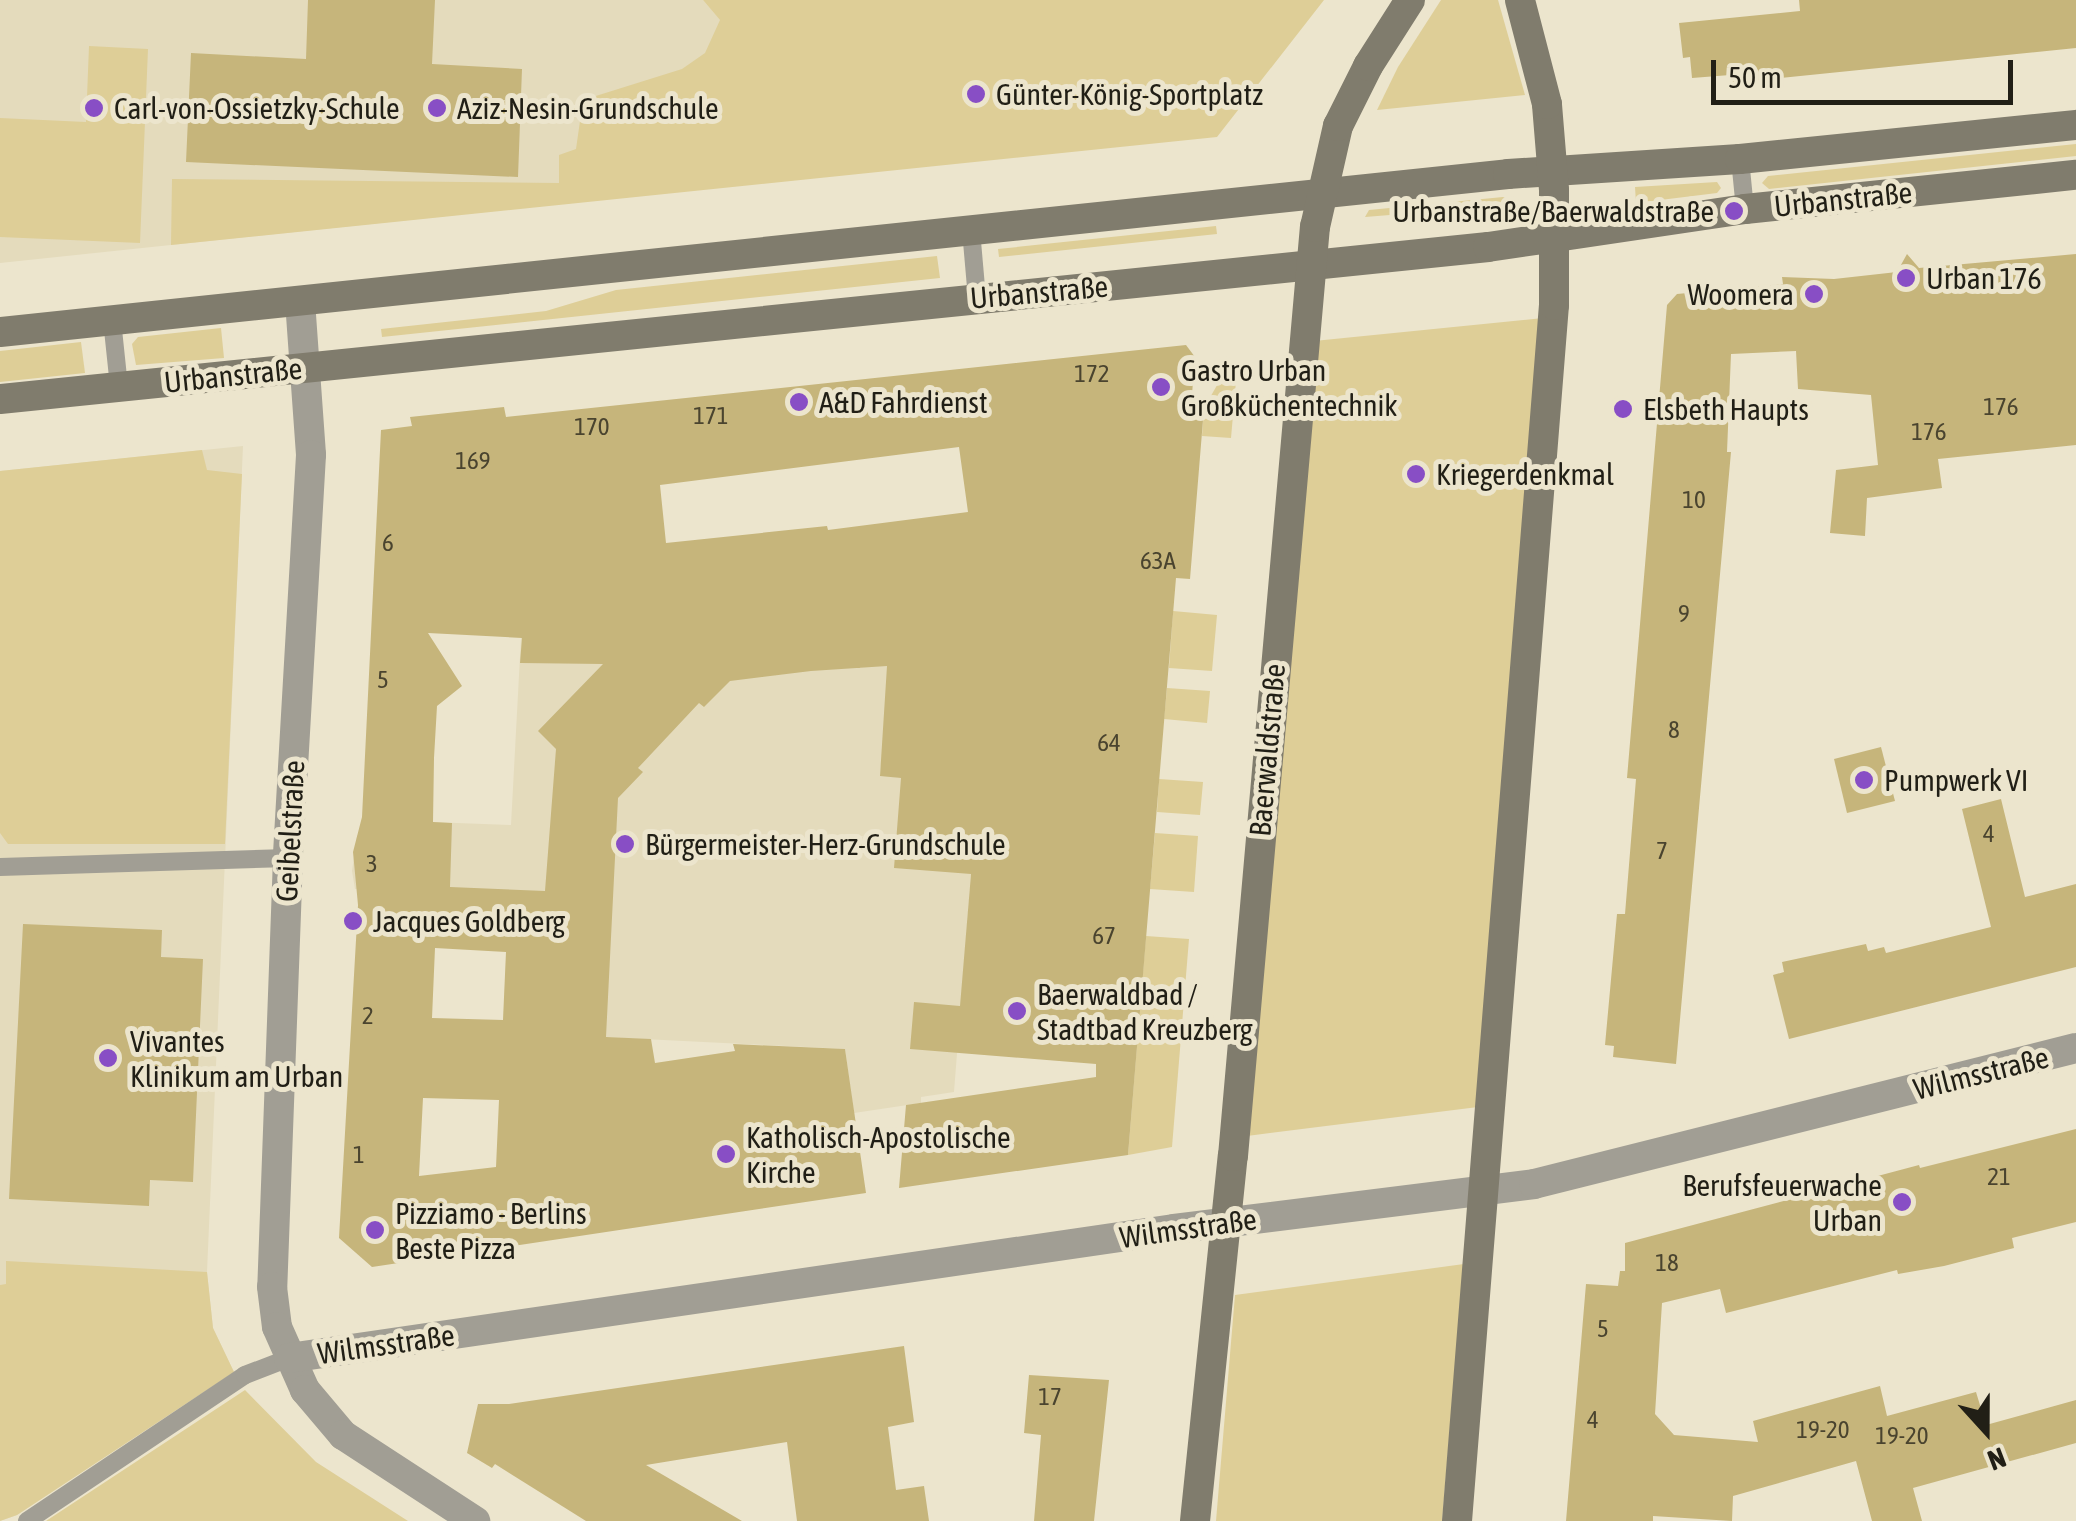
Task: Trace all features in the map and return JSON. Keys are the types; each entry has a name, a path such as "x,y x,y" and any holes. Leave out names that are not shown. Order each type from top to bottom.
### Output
{"main road":[{"name":"Baerwaldstraße","path":"1196,1521 1310,265 1320,194 1342,117 1410,0"},
{"path":"1457,1521 1554,305 1553,171 1547,104 1520,0"},
{"name":"Urbanstraße","path":"0,332 1320,194 1553,171 1740,159 2076,125"},
{"name":"Urbanstraße","path":"0,399 1310,265 1555,237 1745,209 2076,174"}],"street":[{"name":"Geibelstraße","path":"300,301 310,455 288,858 272,1286 276,1327 304,1390 342,1435 474,1521"},
{"name":"Wilmsstraße","path":"289,1358 1226,1222 1566,1178 2076,1048"}],"lane":[{"path":"1740,159 1745,209"},
{"path":"971,230 978,298"},
{"path":"112,320 119,387"},
{"path":"0,867 288,858"},
{"path":"27,1521 245,1375 289,1358"}],"shaded area":[{"name":"Aziz-Nesin-Grundschule","path":"0,0 703,0 741,44 579,202 0,263"},
{"name":"Günter-König-Sportplatz","path":"703,0 1324,0 1217,137 171,245 172,179 559,183 559,155 576,149 583,100 682,69 705,53 720,20"},
{"path":"1441,0 1498,0 1525,95 1377,110 1398,67"},
{"path":"89,46 148,49 140,243 0,237 0,118 86,122"},
{"path":"2076,144 2076,156 1769,189 1762,183 1768,176"},
{"path":"1717,182 1721,188 1717,193 1636,203 1635,187"},
{"path":"1503,197 1509,200 1502,206 1365,217 1369,210"},
{"path":"1216,226 1217,234 999,257 998,249"},
{"path":"937,256 940,278 382,337 381,329 546,311 616,290"},
{"path":"1543,318 1478,1107 1247,1136 1314,341"},
{"path":"221,328 224,358 136,365 132,344 138,337"},
{"path":"81,342 85,373 0,382 0,351"},
{"path":"1220,380 1236,381 1231,438 1202,436 1204,408"},
{"name":"Vivantes Klinikum am Urban","path":"243,446 207,1272 213,1328 234,1372 17,1515 0,1521 0,471"},
{"path":"202,450 207,470 242,474 225,844 8,844 0,833 0,471"},
{"name":"Bürgermeister-Herz-Grundschule","path":"902,557 880,775 901,778 971,874 954,1092 921,1097 921,1103 854,1113 845,1049 503,1032 508,912 358,905 359,889 355,889 352,871 357,835 430,822 511,825 521,638 564,593"},
{"path":"1173,611 1217,615 1212,671 1169,668"},
{"path":"1167,688 1210,691 1207,723 1164,719"},
{"path":"1159,779 1203,782 1200,815 1157,812"},
{"path":"1155,833 1198,836 1194,892 1150,889"},
{"path":"1146,936 1189,939 1172,1147 1128,1155"},
{"path":"6,1261 207,1272 213,1328 234,1372 17,1515 0,1521 0,1285 6,1284"},
{"path":"1464,1264 1442,1521 1216,1521 1235,1295"},
{"path":"245,1390 316,1462 408,1521 46,1521"}],"building":[{"path":"308,0 435,0 432,64 522,69 518,177 186,162 191,53 306,59"},
{"path":"1799,0 2076,0 2076,48 1731,83 1730,75 1692,78 1690,57 1683,58 1679,23 1800,11"},
{"path":"1907,254 1919,268 2076,254 2076,445 1938,459 1942,488 1867,498 1865,536 1830,533 1836,470 1878,465 1871,395 1798,389 1796,351 1731,354 1727,452 1731,452 1676,1064 1613,1057 1614,1046 1605,1045 1617,914 1625,914 1636,779 1627,778 1667,305 1677,294 1783,284 1782,277 1834,279 1897,272"},
{"path":"1186,345 1195,357 1191,407 1204,408 1190,579 1176,578 1128,1155 899,1188 906,1105 1096,1077 1096,1064 910,1049 914,1002 960,1006 971,874 894,868 901,778 880,776 887,666 811,671 730,681 704,707 699,703 638,768 643,772 618,798 606,1037 651,1039 655,1063 735,1051 733,1044 845,1049 866,1193 372,1267 339,1238 358,905 353,852 362,817 381,430 412,426 410,417 504,407 506,417","holes":["959,447 968,512 828,530 827,526 666,543 660,485","428,633 522,638 520,663 603,664 538,731 556,749 545,891 450,887 452,823 433,822 437,706 462,686","435,948 506,952 503,1020 432,1018","423,1098 499,1100 496,1167 419,1176"]},
{"name":"Pumpwerk VI","path":"1881,747 1895,801 1847,813 1834,759"},
{"path":"2001,799 2025,897 2076,884 2076,967 1789,1039 1773,975 1784,972 1782,962 1866,944 1868,951 1884,947 1886,953 1991,927 1962,809"},
{"path":"23,924 162,930 161,957 203,959 193,1182 150,1180 149,1206 9,1199"},
{"path":"2076,1129 2076,1222 2012,1238 2014,1248 1944,1266 1898,1274 1897,1270 1726,1313 1720,1289 1662,1303 1655,1414 1674,1435 1758,1442 1753,1421 1880,1386 1887,1416 1976,1392 1986,1425 2076,1400 2076,1443 1913,1488 1922,1521 1872,1521 1856,1461 1733,1496 1732,1521 1653,1516 1653,1521 1566,1521 1586,1284 1618,1286 1620,1271 1625,1271 1625,1243 1919,1165 1920,1168"},
{"path":"904,1346 914,1422 888,1427 896,1490 924,1486 929,1521 797,1521 787,1442 646,1465 742,1521 586,1521 495,1464 492,1468 467,1453 478,1404 509,1404"},
{"path":"1029,1375 1109,1380 1094,1521 1034,1521 1041,1435 1024,1433"}],"place":[{"name":"Günter-König-Sportplatz","path":"976,94"},
{"name":"Carl-von-Ossietzky-Schule","path":"94,108"},
{"name":"Aziz-Nesin-Grundschule","path":"437,108"},
{"name":"Urbanstraße/Baerwaldstraße","path":"1734,211"},
{"name":"Urban 176","path":"1906,278"},
{"name":"Woomera","path":"1814,294"},
{"name":"Gastro Urban Großküchentechnik","path":"1161,387"},
{"name":"A&D Fahrdienst","path":"799,402"},
{"name":"Elsbeth Haupts","path":"1623,409"},
{"name":"Kriegerdenkmal","path":"1416,474"},
{"name":"Pumpwerk VI","path":"1864,780"},
{"name":"Bürgermeister-Herz-Grundschule","path":"625,844"},
{"name":"Jacques Goldberg","path":"353,921"},
{"name":"Baerwaldbad / Stadtbad Kreuzberg","path":"1017,1011"},
{"name":"Vivantes Klinikum am Urban","path":"108,1058"},
{"name":"Katholisch-Apostolische Kirche","path":"726,1154"},
{"name":"Berufsfeuerwache Urban","path":"1902,1202"},
{"name":"Pizziamo - Berlins Beste Pizza","path":"375,1230"}]}
